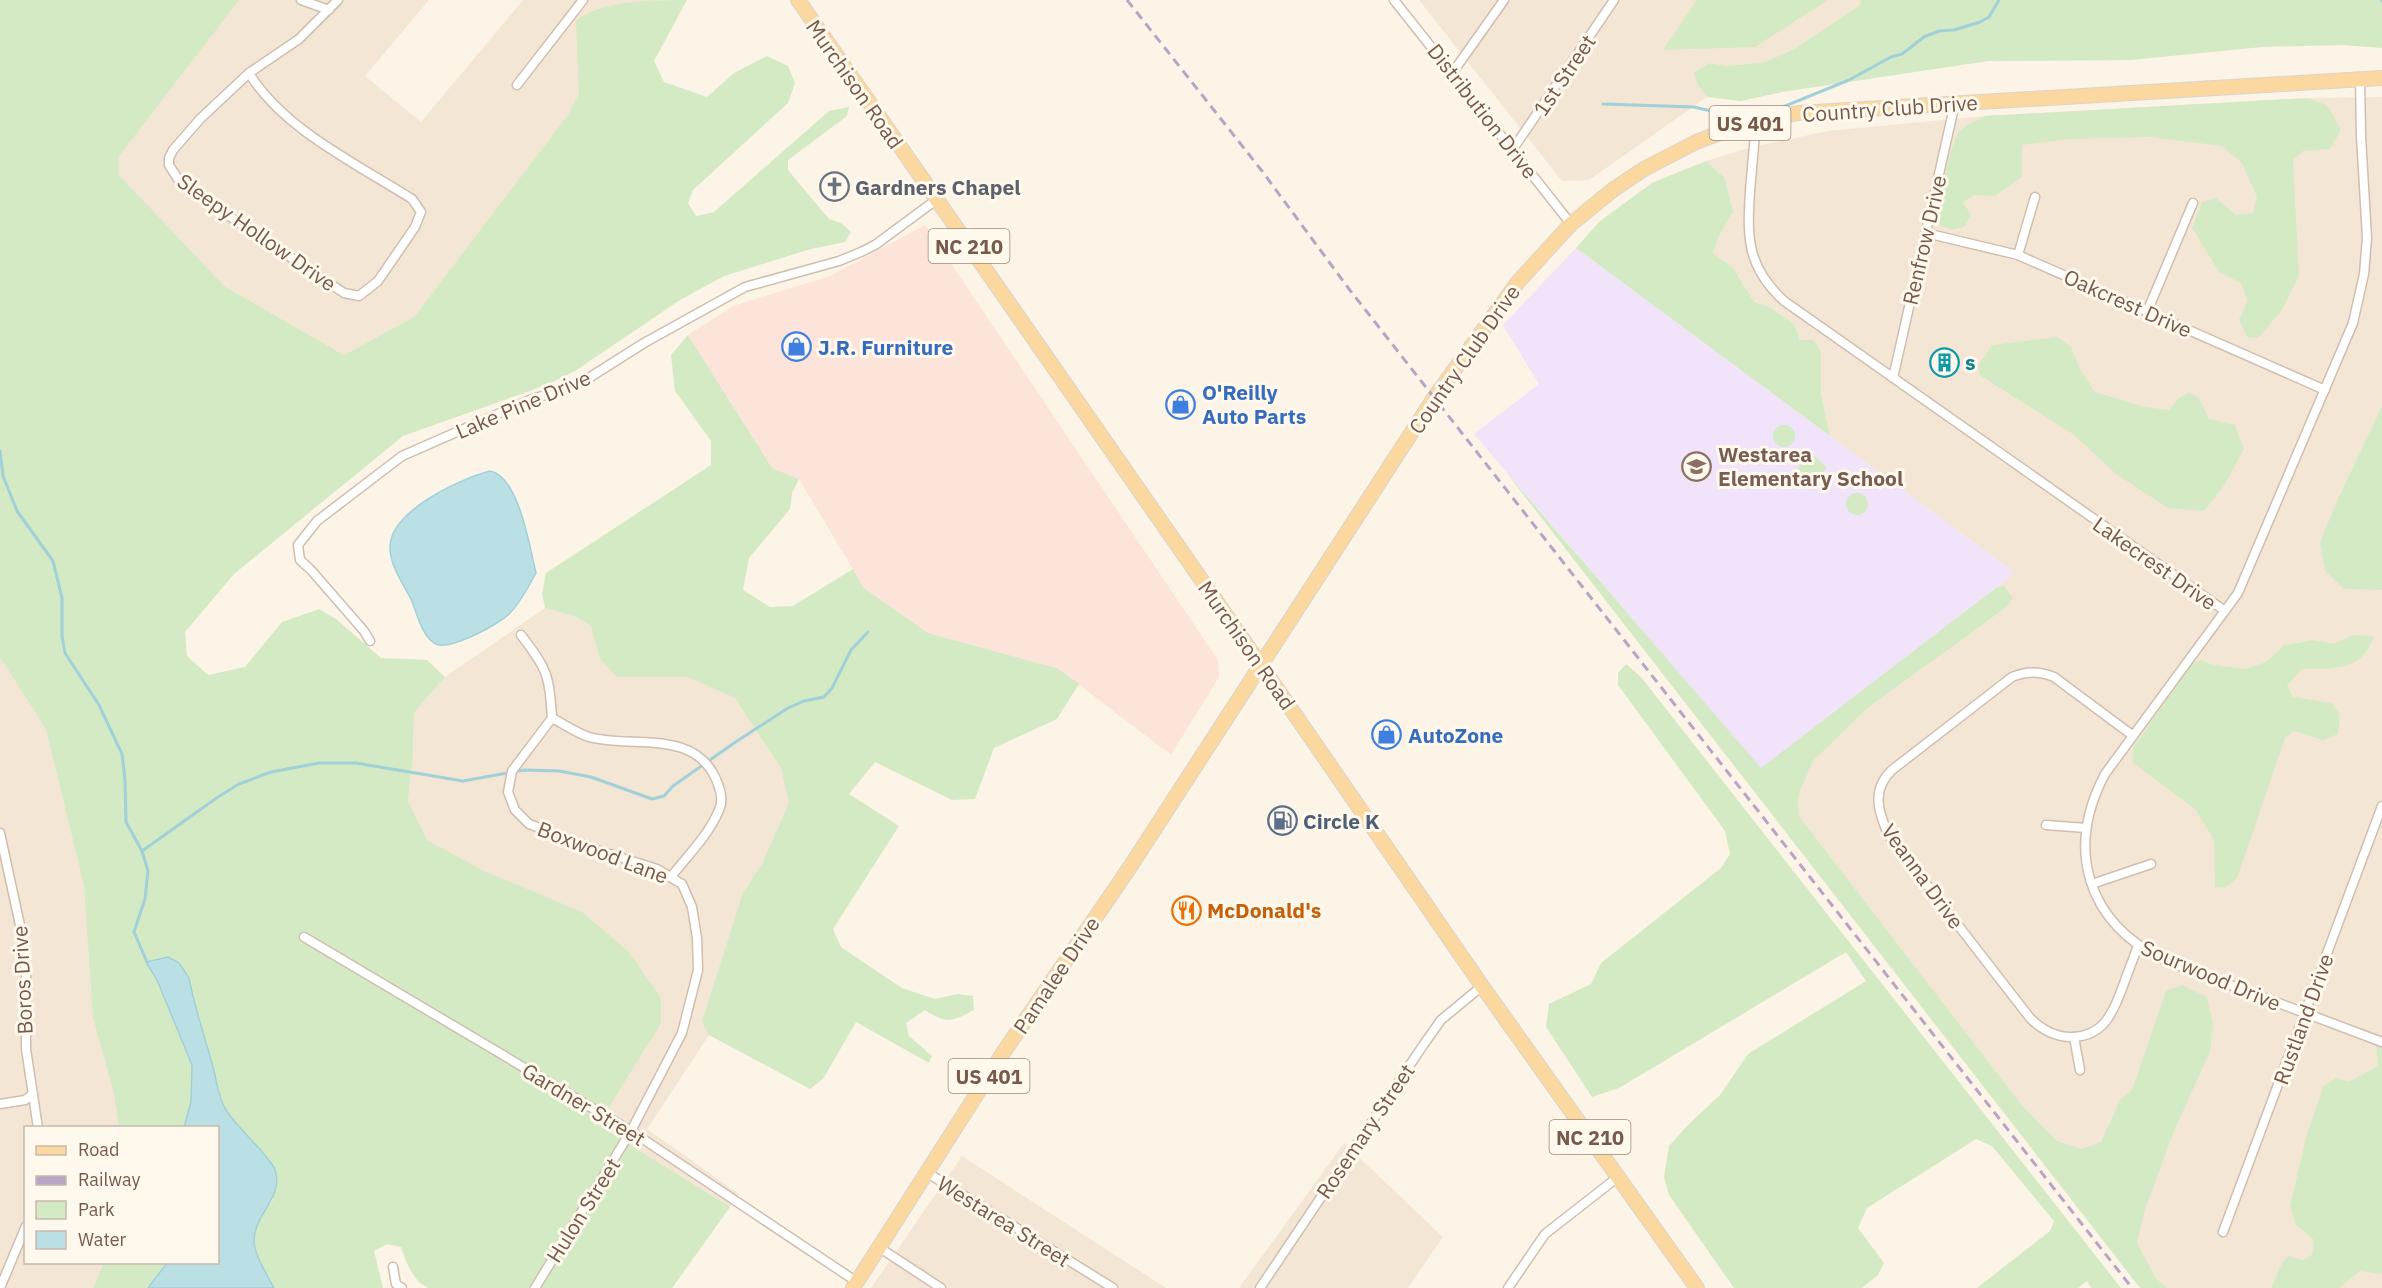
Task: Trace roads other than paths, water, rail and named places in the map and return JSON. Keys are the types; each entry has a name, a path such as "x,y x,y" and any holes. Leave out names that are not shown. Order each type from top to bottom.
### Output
{"main road":[{"name":"Murchison Road","path":"798,0 1482,986 1697,1288"},
{"name":"Country Club Drive","path":"1260,664 1434,398 1518,282 1571,224 1614,189 1670,155 1723,132 1798,113 2382,78"},
{"name":"Pamalee Drive","path":"855,1285 1005,1050 1138,856 1260,664"}],"street":[{"path":"301,0 329,10"},
{"name":"Sleepy Hollow Drive","path":"249,73 276,108 299,127 412,199 421,212 415,227 378,281 359,296 344,293 178,179 172,171 169,158 172,150 200,118 249,73 299,39 338,0"},
{"path":"517,85 583,0"},
{"path":"1453,72 1504,0"},
{"name":"1st Street","path":"1513,149 1614,0"},
{"name":"Distribution Drive","path":"1397,2 1571,224"},
{"name":"Lakecrest Drive","path":"1756,122 1748,239 1757,267 1773,291 2224,611 2238,593 2247,576 2353,323 2364,274 2367,238 2360,80"},
{"name":"Renfrow Drive","path":"1893,378 1955,103"},
{"path":"2018,255 2035,197"},
{"name":"Lake Pine Drive","path":"370,641 357,622 300,560 298,545 317,521 402,456 532,399 584,381 644,343 745,286 839,261 861,252 875,245 936,200"},
{"path":"2147,312 2193,203"},
{"name":"Oakcrest Drive","path":"1926,233 2018,255 2325,390"},
{"name":"Sourwood Drive","path":"2224,611 2132,735 2098,786 2086,828 2086,857 2092,884 2104,909 2117,927 2138,946 2164,960 2382,1042"},
{"path":"521,635 543,663 550,683 552,718 587,736 609,741 674,744 692,751 712,770 721,790 721,808 710,828 670,877"},
{"name":"Veanna Drive","path":"2074,1037 2061,1036 2047,1031 2030,1018 1889,836 1878,809 1878,794 1883,781 1892,770 2012,677 2026,672 2040,672 2054,677 2132,735"},
{"name":"Boxwood Lane","path":"552,718 512,771 508,792 515,810 529,824 538,828 657,869 682,884 692,907 697,938 698,970 682,1033 631,1131"},
{"name":"Rustland Drive","path":"2223,1232 2382,806"},
{"path":"2046,825 2086,828"},
{"name":"Boros Drive","path":"0,833 23,939 26,975 26,1049 38,1126"},
{"path":"2092,884 2151,864"},
{"name":"Gardner Street","path":"304,937 631,1131 855,1285"},
{"path":"2080,1070 2074,1037 2094,1031 2111,1017 2138,946"},
{"name":"Rosemary Street","path":"1260,1288 1441,1020 1482,986"},
{"path":"0,1104 25,1100 33,1094"},
{"name":"Hulon Street","path":"535,1288 631,1131"},
{"name":"Westarea Street","path":"926,1172 1113,1288"},
{"path":"1508,1288 1545,1234 1618,1177"},
{"path":"0,1288 24,1231"},
{"path":"880,1248 941,1288"},
{"path":"393,1267 396,1284 402,1288"}],"water":[{"path":"490,471 500,476 516,499 536,573 508,615 483,631 460,641 440,645 434,643 426,634 395,568 390,548 393,535 401,522 428,499 461,481"},
{"path":"168,957 179,963 189,978 218,1091 224,1106 275,1170 277,1180 275,1190 258,1223 254,1242 259,1259 274,1288 148,1288 166,1264 219,1264 219,1126 184,1126 191,1102 192,1065 157,980 146,962"}],"waterway":[{"path":"1768,113 1849,80 1891,57 1902,54 1924,37 1939,31 1954,30 1980,22 1989,17 1999,0"},
{"path":"1603,104 1694,107 1711,111 1730,110 1753,117"},
{"path":"0,451 3,476 17,511 53,561 62,598 62,636 65,653 99,705 122,754 126,822 142,851 148,871 145,899 134,932 147,962"},
{"path":"142,851 239,784 271,772 319,763 356,763 463,781 524,770 559,771 591,777 652,799 664,796 673,786 788,708 804,701 824,697 832,688 851,650 868,632"}],"railway":[{"path":"1127,0 1262,171 1349,289 2132,1288"}],"place":[{"name":"Gardners Chapel","path":"834,187"},
{"name":"J.R. Furniture","path":"797,347"},
{"name":"s","path":"1944,362"},
{"name":"O'Reilly Auto Parts","path":"1181,404"},
{"name":"Westarea Elementary School","path":"1697,466"},
{"name":"AutoZone","path":"1387,735"},
{"name":"Circle K","path":"1282,821"},
{"name":"McDonald's","path":"1186,910"}]}
